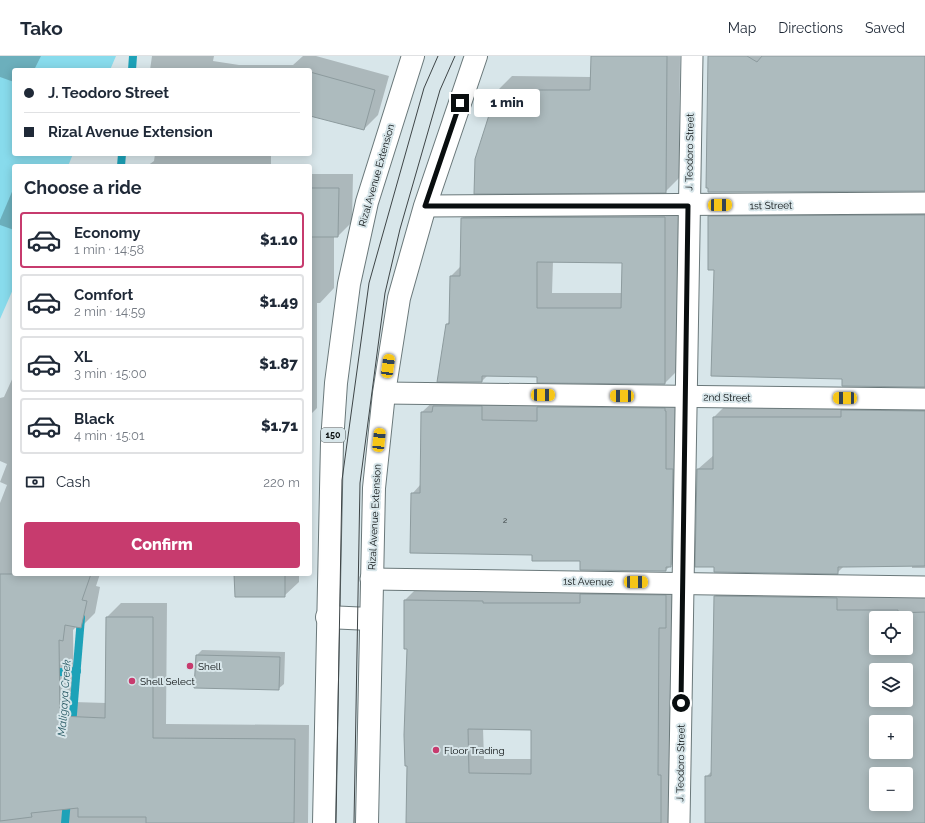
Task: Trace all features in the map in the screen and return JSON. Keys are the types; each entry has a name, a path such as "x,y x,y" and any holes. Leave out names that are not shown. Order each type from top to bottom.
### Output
{"main road":[{"name":"Rizal Avenue Extension","path":"324,823 327,617 332,442 336,383 349,284 366,202 412,56"},
{"name":"Rizal Avenue Extension","path":"367,823 370,619 374,488 384,393 398,298 425,206 476,56"},
{"path":"327,617 370,619"}],"street":[{"name":"J. Teodoro Street","path":"679,823 688,206 692,56"},
{"name":"1st Street","path":"425,206 688,206 925,203"},
{"name":"2nd Street","path":"384,393 925,399"},
{"name":"1st Avenue","path":"371,579 682,582 925,587"}],"shaded area":[{"path":"0,56 116,56 111,68 12,68 12,156 72,156 69,164 12,164 12,292 0,319"}],"building":[{"path":"591,56 667,56 666,193 474,194 475,159 497,90 590,90"},
{"path":"708,56 747,56 757,62 762,56 925,56 925,191 708,192 708,188 706,188"},
{"path":"312,73 375,90 364,130 312,117"},
{"path":"312,188 339,188 338,237 312,237"},
{"path":"925,215 925,387 842,386 842,379 711,376 714,270 708,270 708,216"},
{"path":"665,217 665,384 537,383 537,377 482,376 482,382 437,382 446,324 449,324 450,276 460,276 461,218","holes":["537,262 622,263 621,308 537,308"]},
{"path":"433,406 482,406 482,420 537,421 537,407 665,408 666,469 673,469 671,567 666,567 666,571 580,570 580,561 532,561 532,555 410,553 411,493 420,493 421,412 432,412"},
{"path":"841,410 925,411 925,566 838,567 838,574 714,572 714,567 695,567 697,469 713,469 713,417 841,417"},
{"path":"0,574 12,574 12,576 90,576 82,600 87,601 81,628 65,625 63,641 59,640 60,716 105,718 106,617 153,617 153,738 295,739 294,823 146,823 146,817 78,817 78,808 31,813 32,817 0,821"},
{"path":"234,576 285,576 285,597 235,597"},
{"path":"580,594 666,595 666,628 659,628 658,775 661,775 661,823 406,823 407,766 405,766 404,735 407,649 404,649 404,600 483,601 483,603 580,603","holes":["468,729 531,730 531,774 469,773"]},
{"path":"714,596 837,598 837,610 898,610 869,611 869,655 913,655 913,612 925,612 925,823 705,823 705,776 711,776"},
{"path":"196,655 280,657 279,690 194,688"}],"waterway":[{"name":"Maligaya Creek","path":"132,68 133,56"},
{"name":"Maligaya Creek","path":"121,164 122,156"},
{"name":"Maligaya Creek","path":"72,726 81,618"},
{"path":"49,673 77,671"},
{"name":"Maligaya Creek","path":"65,823 67,800"}],"tram line":[{"path":"336,823 342,480 369,283 424,88 438,56"},
{"path":"354,823 360,483 385,293 400,229 440,90 455,56"}],"place":[{"name":"Shell","path":"190,666"},
{"name":"Shell Select","path":"132,681"},
{"name":"Floor Trading","path":"436,750"}],"route":[{"path":"460,103 425,206 688,206 681,703"}]}
